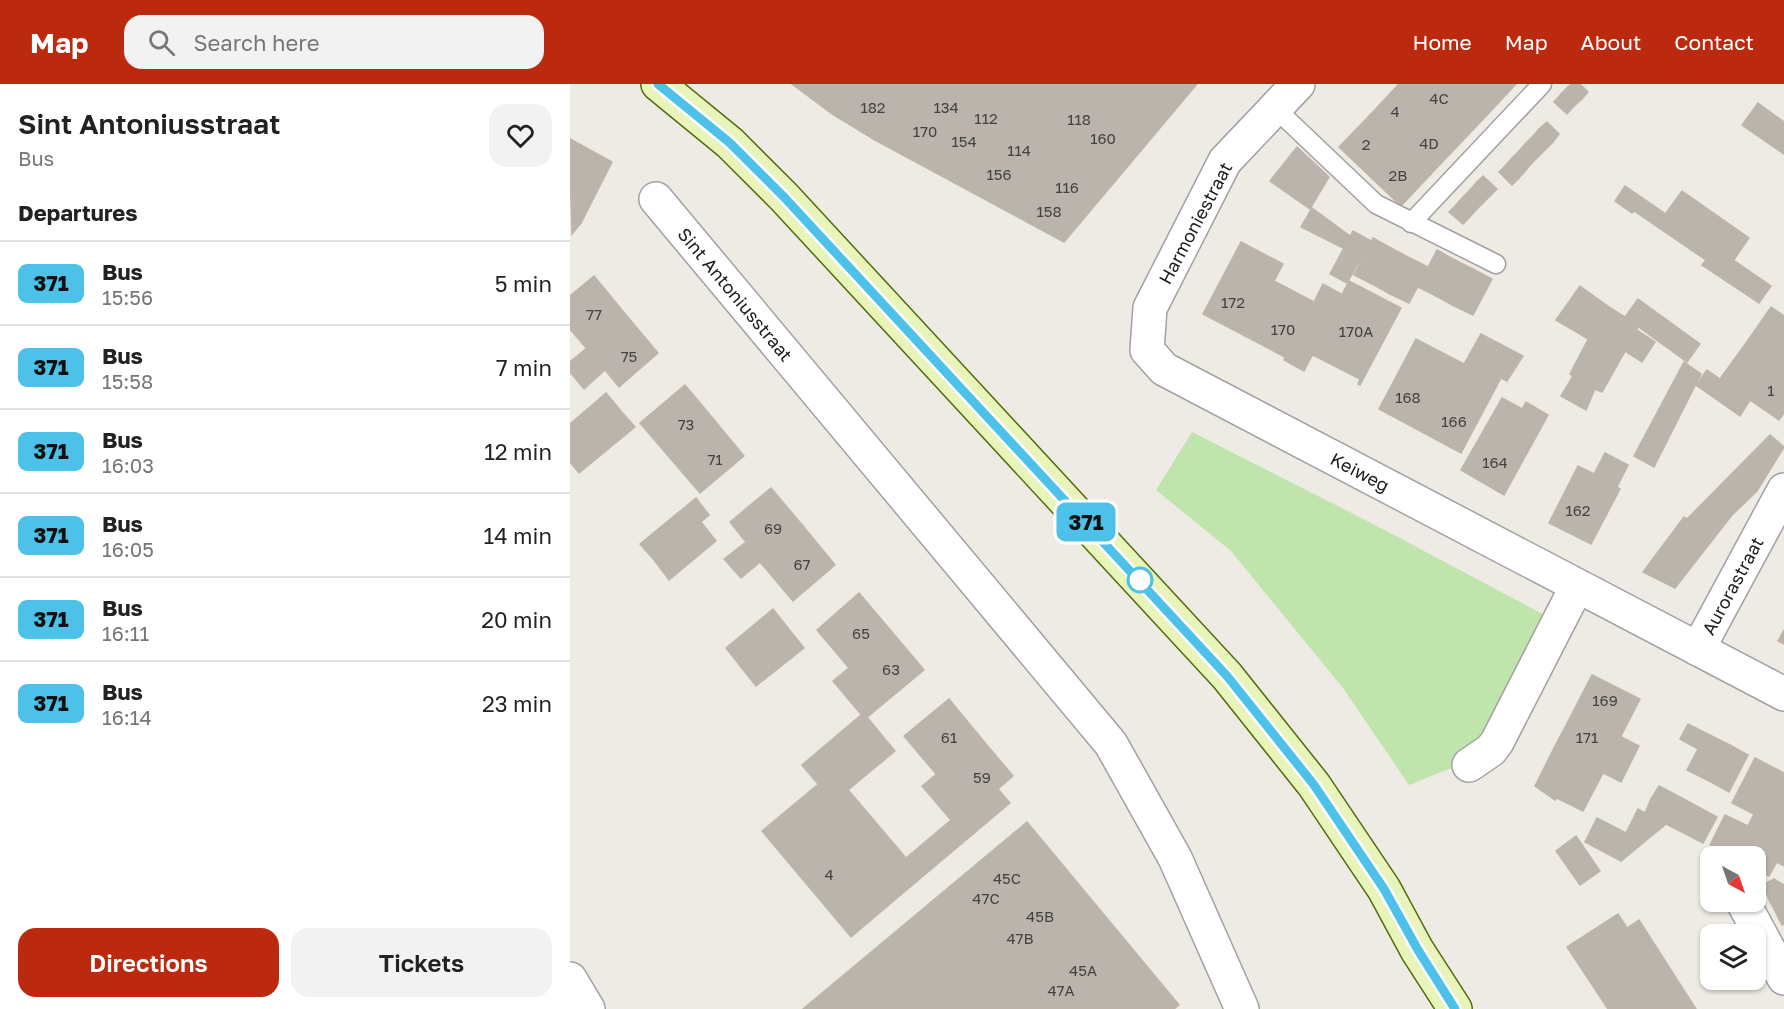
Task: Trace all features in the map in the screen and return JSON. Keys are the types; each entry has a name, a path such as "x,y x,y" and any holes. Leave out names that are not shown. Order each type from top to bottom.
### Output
{"main road":[{"path":"663,87 730,143 784,197 1227,676 1314,785 1384,889 1418,950 1455,1009"}],"street":[{"name":"Harmoniestraat","path":"1147,350 1150,308 1226,161 1298,84"},
{"name":"Sint Antoniusstraat","path":"656,199 1111,744 1175,858 1242,1009"},
{"name":"Keiweg","path":"1147,350 1164,369 1784,694"},
{"name":"Aurorastraat","path":"1698,649 1784,490"},
{"path":"1469,765 1491,750 1497,742 1577,586"},
{"path":"1748,912 1784,978"},
{"path":"570,979 588,1009"}],"lane":[{"path":"1411,223 1542,84"},
{"path":"1275,108 1376,204 1496,264"}],"green space":[{"path":"1192,432 1379,527 1546,616 1476,758 1409,785 1343,688 1231,551 1156,490"}],"building":[{"path":"792,84 1197,84 1064,242 875,140 832,114"},
{"path":"1399,84 1456,84 1488,114 1431,174 1369,116"},
{"path":"1456,84 1516,84 1488,114"},
{"path":"1571,84 1580,84 1588,92 1582,99 1568,87"},
{"path":"1568,87 1582,99 1574,106 1561,94"},
{"path":"1561,94 1574,106 1567,114 1554,102"},
{"path":"1758,103 1784,122 1784,154 1742,125"},
{"path":"1369,116 1431,174 1401,206 1339,147"},
{"path":"1547,122 1559,134 1553,142 1539,129"},
{"path":"1539,129 1553,142 1546,149 1533,136"},
{"path":"1533,136 1546,149 1539,156 1526,143"},
{"path":"570,139 581,145 570,165"},
{"path":"1526,143 1539,156 1532,163 1519,151"},
{"path":"581,145 612,162 581,223 572,234 570,165"},
{"path":"1297,147 1329,177 1310,209 1270,181"},
{"path":"1519,151 1532,163 1526,170 1512,158"},
{"path":"1512,158 1526,170 1519,178 1506,165"},
{"path":"1506,165 1519,178 1512,185 1499,172"},
{"path":"1483,176 1497,189 1490,196 1476,183"},
{"path":"1476,183 1490,196 1483,203 1470,190"},
{"path":"1625,186 1771,286 1759,303 1702,265 1706,260 1634,211 1632,213 1615,201"},
{"path":"1470,190 1483,203 1476,210 1463,197"},
{"path":"1682,191 1749,238 1733,261 1666,213"},
{"path":"1463,197 1476,210 1469,218 1456,205"},
{"path":"1456,205 1469,218 1463,224 1449,212"},
{"path":"1312,208 1350,236 1343,248 1301,227"},
{"path":"1353,231 1371,241 1347,283 1330,274"},
{"path":"1373,238 1391,248 1372,284 1354,275"},
{"path":"1241,242 1283,264 1245,336 1203,314"},
{"path":"1391,248 1410,258 1390,294 1372,284"},
{"path":"1437,250 1455,260 1436,296 1418,287"},
{"path":"1410,258 1428,267 1409,303 1390,294"},
{"path":"1455,260 1473,269 1454,306 1436,296"},
{"path":"1473,269 1492,279 1473,315 1454,306"},
{"path":"594,276 626,315 587,349 570,329 570,296"},
{"path":"1274,281 1314,302 1323,284 1343,295 1304,371 1284,360 1285,357 1245,336"},
{"path":"1349,281 1401,308 1360,385 1358,384 1360,379 1313,355 1309,359"},
{"path":"1580,286 1606,305 1588,339 1556,320"},
{"path":"1638,299 1700,344 1687,362 1625,317"},
{"path":"1606,305 1637,325 1637,330 1602,392 1595,389 1586,410 1561,396 1573,376 1570,374"},
{"path":"1771,307 1784,316 1784,370 1746,343"},
{"path":"626,315 658,353 619,387 605,370 584,389 570,372 570,362"},
{"path":"1637,330 1655,342 1642,362 1625,351"},
{"path":"1481,334 1523,356 1507,381 1501,378 1461,453 1379,409 1416,339 1464,364"},
{"path":"1746,343 1784,370 1784,413 1779,420 1750,400 1740,416 1696,385 1707,370 1720,379"},
{"path":"1684,362 1701,374 1654,467 1634,456"},
{"path":"685,385 715,421 670,458 640,423"},
{"path":"606,393 620,410 570,451 570,424"},
{"path":"1502,398 1522,409 1526,402 1548,415 1504,495 1461,470"},
{"path":"620,410 635,427 579,473 570,462 570,451"},
{"path":"715,421 744,456 700,493 670,458"},
{"path":"1770,435 1784,447 1757,491 1732,515 1675,588 1643,572 1684,517 1687,519"},
{"path":"1605,453 1628,465 1617,487 1620,489 1591,544 1549,523 1578,466 1594,474"},
{"path":"771,488 803,526 741,578 724,559 746,542 730,522"},
{"path":"696,498 709,515 655,561 640,544"},
{"path":"701,522 716,541 669,580 655,561"},
{"path":"803,526 835,565 793,601 760,562"},
{"path":"859,593 892,632 849,668 817,630"},
{"path":"773,609 788,628 741,667 726,648"},
{"path":"788,628 804,648 756,686 741,667"},
{"path":"1784,630 1784,644 1778,641"},
{"path":"892,632 924,670 865,719 833,681"},
{"path":"1592,675 1640,699 1621,736 1573,712"},
{"path":"949,699 981,738 937,775 904,736"},
{"path":"1573,712 1639,746 1621,782 1554,748"},
{"path":"861,715 865,719 867,717 880,733 818,784 802,765"},
{"path":"1688,724 1730,745 1711,782 1687,770 1698,749 1680,739"},
{"path":"880,733 895,751 848,790 833,772"},
{"path":"981,738 1013,776 998,789 1010,803 922,877 906,858 951,820 922,786"},
{"path":"1730,745 1748,755 1729,792 1711,782"},
{"path":"1554,748 1603,773 1583,811 1557,798 1555,800 1535,786"},
{"path":"1755,758 1784,773 1784,866 1777,862 1769,876 1766,874 1766,846 1710,845 1725,815 1748,826 1754,814 1732,803"},
{"path":"833,772 922,877 851,937 762,831"},
{"path":"1659,786 1680,797 1673,811 1651,799"},
{"path":"1680,797 1717,817 1703,843 1666,824"},
{"path":"1651,799 1673,811 1666,824 1621,861 1585,842 1597,818 1626,833 1638,809 1645,813"},
{"path":"1027,822 1179,1005 1174,1009 803,1009"},
{"path":"1576,836 1600,871 1580,885 1556,851"},
{"path":"1774,879 1784,885 1767,894 1766,883"},
{"path":"1784,885 1784,895 1770,902 1767,894"},
{"path":"1784,895 1784,904 1774,909 1770,902"},
{"path":"1784,904 1784,914 1778,917 1774,909"},
{"path":"1618,914 1627,928 1639,920 1696,1009 1608,1009 1567,947"},
{"path":"1784,914 1784,924 1782,925 1778,917"}],"bus line":[{"name":"371","path":"658,84 730,143 784,197 1227,676 1314,785 1384,889 1418,950 1455,1009"}]}
